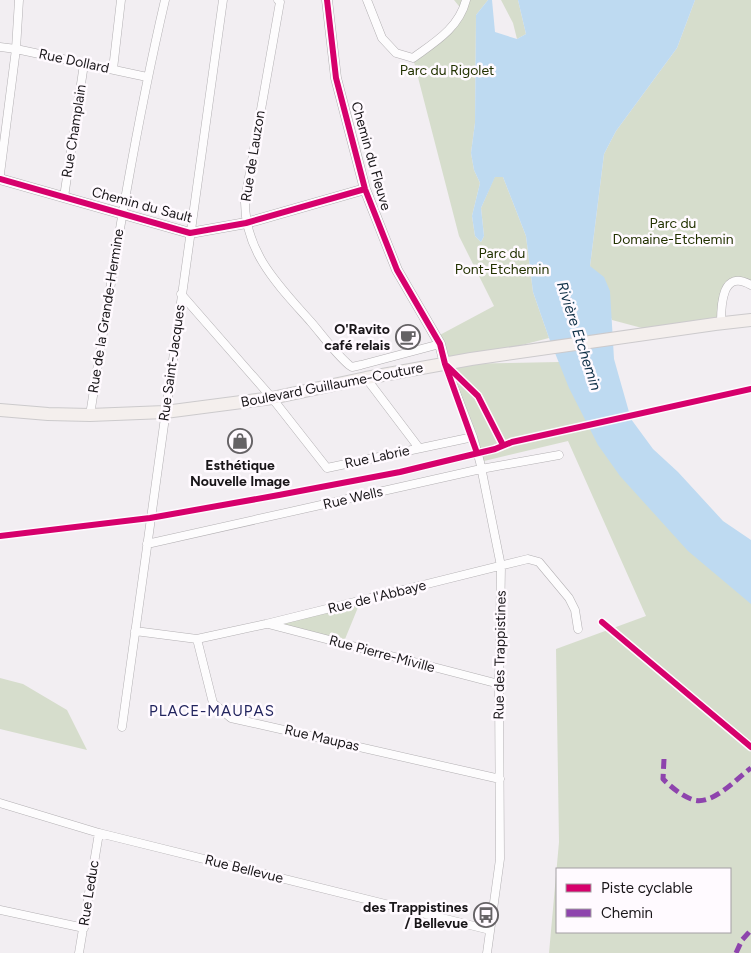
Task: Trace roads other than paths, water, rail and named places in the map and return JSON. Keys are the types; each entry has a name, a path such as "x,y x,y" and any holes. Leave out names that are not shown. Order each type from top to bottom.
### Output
{"main road":[{"name":"Boulevard Guillaume-Couture","path":"0,410 90,415 165,412 272,398 445,364 751,320"}],"street":[{"path":"0,174 16,49 19,0"},
{"path":"113,69 121,0"},
{"name":"Rue de la Grande-Hermine","path":"90,415 122,214 147,77 165,0"},
{"path":"213,0 223,2"},
{"name":"Rue de Lauzon","path":"278,0 280,2 245,200 246,223 256,252 264,267 349,366 440,344"},
{"name":"Chemin du Fleuve","path":"327,0 336,78 365,189 396,270 440,344 445,364"},
{"path":"367,0 382,38 396,53 413,58 446,34 463,11 466,0"},
{"name":"Rue Saint-Jacques","path":"122,727 223,2"},
{"name":"Rue Dollard","path":"0,47 147,77"},
{"name":"Rue Champlain","path":"64,197 84,64"},
{"name":"Chemin du Sault","path":"0,179 190,233 246,223 365,189"},
{"path":"721,323 722,294 732,283 739,282 751,285"},
{"name":"Rue Labrie","path":"181,294 272,398 327,468 473,437"},
{"name":"Rue des Trappistines","path":"445,364 473,437 501,566 499,684 500,859 486,953"},
{"path":"366,378 419,448"},
{"name":"Rue Wells","path":"147,544 481,469 559,455"},
{"name":"Rue de l'Abbaye","path":"135,631 197,639 266,624 528,559 539,562 569,598 575,610 578,629"},
{"name":"Rue Pierre-Miville","path":"266,624 499,684"},
{"name":"Rue Maupas","path":"197,639 213,703 231,718 500,779"},
{"name":"Rue Bellevue","path":"0,803 99,833 490,930"},
{"name":"Rue Leduc","path":"79,953 99,833"},
{"path":"0,910 84,928"}],"water":[{"name":"Rivière Etchemin","path":"488,0 492,0 495,32 517,39 526,34 518,0 695,0 677,48 616,131 604,154 590,266 604,277 610,291 614,359 631,419 653,449 678,472 723,521 751,540 751,604 688,551 620,476 598,445 569,388 549,338 533,292 526,236 503,177 495,177 481,208 484,236 481,242 475,236 472,216 480,183 474,170 471,153 475,123 476,15"}],"place":[{"name":"O'Ravito café relais","path":"408,337"},
{"name":"Esthétique Nouvelle Image","path":"240,441"},
{"name":"des Trappistines / Bellevue","path":"486,915"}],"district":[{"name":"PLACE-MAUPAS","path":"212,711"}],"park label":[{"name":"Parc du Rigolet","path":"447,70"},
{"name":"Parc du Domaine-Etchemin","path":"673,232"},
{"name":"Parc du Pont-Etchemin","path":"502,262"}]}
